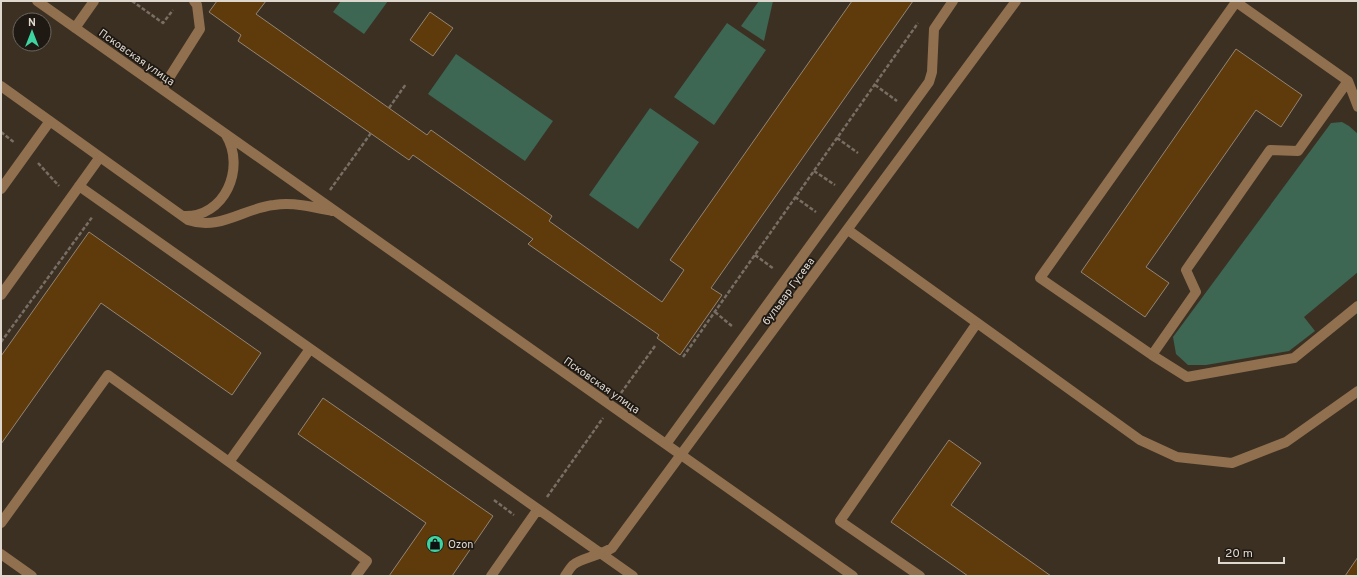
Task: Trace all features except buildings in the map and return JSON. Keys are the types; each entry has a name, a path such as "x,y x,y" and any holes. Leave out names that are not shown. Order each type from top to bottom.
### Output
{"street":[{"name":"Псковская улица","path":"37,1 852,576"},
{"path":"75,28 94,1"},
{"path":"162,89 200,29 197,5 194,1"},
{"path":"666,444 932,78 934,29 953,1"},
{"name":"бульвар Гусева","path":"565,576 573,564 583,559 602,554 612,548 682,456 1016,1"},
{"path":"1358,107 1348,81 1236,2 1040,278 1152,355 1187,377 1294,358 1358,306"},
{"path":"1152,355 1196,292 1186,270 1270,150 1298,152 1348,81"},
{"name":"Псковская улица","path":"1,86 181,216 196,223 212,224 273,205 305,206 337,212"},
{"path":"1,189 50,121"},
{"path":"181,216 194,215 207,210 218,202 227,192 234,172 234,159 231,145 225,133"},
{"path":"1,295 100,157"},
{"path":"79,186 634,576"},
{"path":"848,230 1140,440 1176,457 1232,463 1286,442 1358,391"},
{"path":"920,576 840,521 978,323"},
{"path":"229,462 310,349"},
{"path":"1,524 108,375 367,561 356,576"},
{"path":"491,576 538,509"},
{"path":"1,554 32,576"}],"path":[{"path":"132,1 163,23 172,10"},
{"path":"683,357 922,18"},
{"path":"389,108 406,84"},
{"path":"875,85 909,110"},
{"path":"322,202 371,133"},
{"path":"837,138 871,162"},
{"path":"814,171 848,194"},
{"path":"795,197 828,220"},
{"path":"1,342 93,215"},
{"path":"755,255 787,278"},
{"path":"715,312 744,336"},
{"path":"538,509 655,346"}],"green space":[{"path":"341,1 388,1 364,34 333,12"},
{"path":"759,1 773,1 764,41 741,26"},
{"path":"727,23 766,50 714,125 674,97"},
{"path":"456,54 553,121 525,161 428,94"},
{"path":"650,108 699,142 638,229 589,195"},
{"path":"1342,122 1358,134 1358,272 1304,317 1315,331 1289,351 1206,365 1188,365 1176,354 1173,337 1331,123"}],"place":[{"name":"Ozon","path":"435,544"}]}
